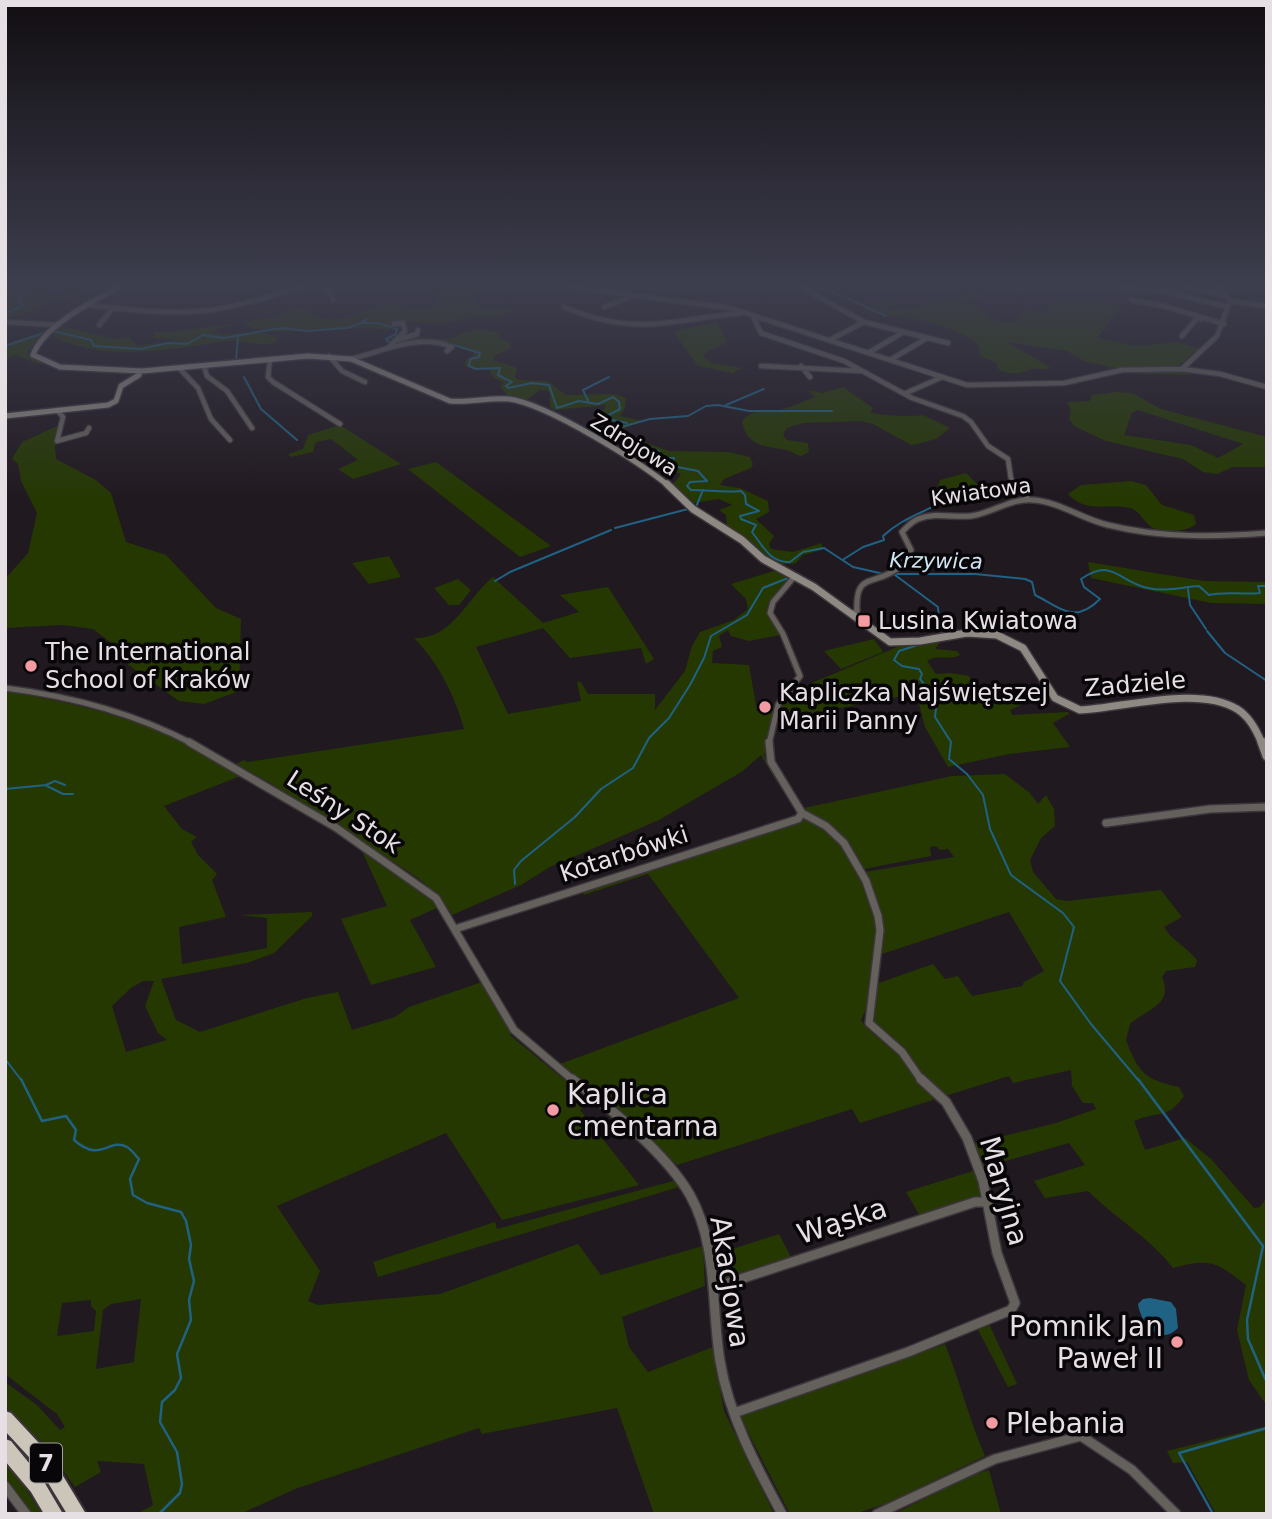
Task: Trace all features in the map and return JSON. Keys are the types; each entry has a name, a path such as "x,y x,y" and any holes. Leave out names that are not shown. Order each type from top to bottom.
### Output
{"highway":[{"name":"7","path":"5,1419 45,1462 77,1514"},
{"name":"7","path":"5,1447 37,1486 54,1514"}],"street":[{"path":"39,358 56,366 122,370 136,374"},
{"name":"Zdrojowa","path":"136,374 301,358"},
{"path":"331,358 342,371 365,382"},
{"name":"Zdrojowa","path":"343,358 450,401 466,403 508,399 539,408 645,467 693,509 742,540 763,559 795,576 853,615"},
{"path":"351,359 355,358"},
{"path":"835,358 912,398 957,414 971,422 985,443 1008,459 1011,479 1028,499"},
{"path":"883,358 940,378 975,386 1064,383 1122,370 1182,369 1220,374 1267,387"},
{"path":"890,360 894,358"},
{"path":"1182,369 1194,358"},
{"path":"270,360 268,377 273,382 341,424"},
{"path":"204,366 207,376 226,391 252,428"},
{"path":"761,366 862,371"},
{"path":"801,366 810,377"},
{"path":"179,368 198,388 211,419 230,440"},
{"path":"5,416 111,404 117,399 119,389 136,374"},
{"path":"906,393 940,378"},
{"path":"57,410 63,418 57,441 86,433 89,428"},
{"name":"Kwiatowa","path":"853,615 857,611 856,592 860,586 903,565 910,554 911,550 902,532 913,521 931,516 982,514 1007,503 1028,499 1048,502 1108,525 1158,534 1193,536 1267,533"},
{"path":"795,576 788,587 775,597 770,607 770,613 783,634 800,676 778,705 768,755 802,813"},
{"name":"Zadziele","path":"853,615 894,643 959,634 989,634 1013,640 1028,651 1052,696 1073,708 1092,710 1184,699 1217,699 1232,706 1253,727 1260,736 1267,756"},
{"name":"Leśny Stok","path":"5,688 39,692 155,724 324,820 436,898 455,929"},
{"path":"1106,823 1210,809 1267,807"},
{"name":"Kotarbówki","path":"455,929 798,819 802,813"},
{"name":"Maryjna","path":"734,1413 956,1335 1011,1310 1015,1300 997,1253 983,1181 970,1145 946,1102 923,1082 902,1052 869,1023 880,930 866,881 844,843 826,826 802,813"},
{"name":"Akacjowa","path":"455,929 514,1031 541,1056 600,1100 681,1181 699,1213 706,1238 713,1288 719,1360 734,1413 751,1454 782,1514"},
{"name":"Wąska","path":"713,1288 975,1202 987,1202"},
{"path":"877,1514 995,1459 1081,1436 1100,1445 1123,1462 1176,1514"},
{"path":"5,1486 26,1514"}],"green space":[{"path":"23,358 32,358 45,364"},
{"path":"494,358 493,360 517,368 515,377 518,380 548,381 566,395 614,394 626,398 625,408 620,416 642,421 623,429 630,437 669,451 728,452 750,457 753,464 751,468 724,479 720,485 740,488 768,501 769,512 756,519 774,536 769,544 771,549 793,552 822,543 822,550 803,555 796,563 781,564 768,558 727,526 726,515 719,510 732,505 719,499 694,503 673,484 681,474 666,470 652,460 650,452 641,457 629,456 620,444 600,435 598,429 604,423 599,418 606,405 554,410 550,407 550,393 547,390 540,390 526,400 509,396 500,387 504,382 494,378 489,369 475,370 464,366 466,360"},
{"path":"692,358 704,358 713,363 742,368 732,373 698,366"},
{"path":"985,358 1034,358 1051,368 1013,374 998,369 997,363"},
{"path":"1079,358 1188,358 1180,365 1190,375 1139,374"},
{"path":"843,387 873,408 870,412 896,416 923,415 950,428 936,439 911,445 873,424 861,421 803,423 787,428 783,435 787,440 808,443 809,452 801,456 758,444 744,430 742,421 752,413 784,409 815,397 807,390 823,393"},
{"path":"1132,393 1161,409 1267,437 1267,467 1233,467 1217,474 1203,472 1183,459 1106,441 1074,426 1069,419 1071,410 1067,402 1090,401 1092,395","holes":["1138,410 1243,444 1218,458 1191,445 1124,435 1132,413"]},
{"path":"340,425 401,464 353,479 338,469 358,460 331,439 316,442 313,452 291,457 288,454 303,449 308,435"},
{"path":"57,426 56,459 96,480 111,493 126,542 166,555 216,608 241,619 239,691 204,704 179,701 123,661 114,645 93,629 62,625 5,628 5,579 28,553 37,513 21,481 18,464 12,459 22,442"},
{"path":"436,462 551,546 520,557 408,469"},
{"path":"966,473 982,489 964,494 964,501 952,507 933,500 940,480"},
{"path":"1131,481 1146,485 1162,505 1194,515 1196,524 1177,531 1155,529 1130,508 1089,506 1068,494 1081,485"},
{"path":"389,556 401,577 369,584 352,563"},
{"path":"1088,562 1204,581 1267,582 1267,604 1211,603 1091,578"},
{"path":"777,570 792,577 768,605 769,617 780,635 749,641 731,636 728,630 719,636 722,647 713,651 712,663 749,665 757,711 774,709 764,756 780,781 777,782 761,755 743,771 659,820 550,867 521,885 452,915 437,895 418,878 306,805 236,764 244,760 247,762 464,729 445,680 414,638 427,637 449,625 493,577 543,623 579,612 560,595 608,587 654,659 646,664 641,648 570,658 543,628 476,647 508,714 581,701 577,682 581,682 588,694 655,694 655,710 685,671 692,646 700,632 734,620 748,609 746,599 731,584"},
{"path":"458,579 471,590 459,605 449,605 434,588"},
{"path":"943,638 935,649 957,651 960,655 927,661 936,674 969,676 975,689 1004,686 1014,699 1022,699 1023,704 1010,710 1012,715 1068,712 1069,714 1053,723 1070,747 1009,754 948,767 925,727 918,700 913,694 777,720 784,700 795,690 902,645"},
{"path":"874,639 883,652 841,669 824,651"},
{"path":"5,691 71,704 135,722 185,743 243,775 164,806 182,829 197,837 191,842 198,855 217,874 212,880 226,917 179,927 182,964 267,948 267,918 240,915 312,912 312,916 274,953 247,963 161,979 176,1020 200,1032 307,998 338,992 352,1030 395,1017 409,1007 482,982 512,1031 510,1035 577,1090 588,1104 580,1110 639,1185 502,1220 446,1133 277,1206 320,1271 308,1301 318,1305 440,1294 578,1244 601,1275 703,1246 705,1286 622,1317 629,1347 648,1372 713,1347 724,1411 774,1514 654,1514 617,1408 482,1434 479,1428 295,1489 240,1514 137,1514 153,1505 144,1464 97,1461 101,1472 75,1487 42,1443 5,1406 5,1382 37,1405 60,1430 65,1427 57,1414 5,1374","holes":["143,981 154,981 145,1006 158,1033 167,1040 126,1052 112,1006","141,1299 134,1362 96,1369 103,1310 111,1304","91,1300 91,1306 96,1311 94,1331 57,1336 62,1303"]},
{"path":"1005,774 1030,793 1038,804 1046,795 1054,809 1055,826 1041,838 1030,860 1033,872 1056,899 1067,901 1161,890 1182,917 1164,927 1197,960 1195,967 1166,971 1162,977 1165,986 1162,1000 1130,1024 1126,1040 1144,1073 1158,1081 1179,1087 1184,1096 1167,1112 1134,1121 1145,1150 1185,1138 1211,1159 1254,1208 1260,1207 1267,1197 1267,1406 1249,1380 1237,1330 1246,1285 1212,1264 1196,1263 1173,1268 1154,1247 1088,1191 1045,1198 1034,1181 1085,1165 1069,1143 984,1167 971,1144 1056,1123 1096,1109 1093,1103 1083,1103 1072,1086 1071,1070 1013,1083 1009,1076 945,1096 873,1023 876,984 933,964 945,979 958,976 972,996 1022,986 1024,982 1044,971 1009,912 879,955 883,921 879,904 865,872 954,857 948,849 940,850 936,846 930,847 931,856 864,869 844,840 804,808 952,776"},
{"path":"807,817 829,831 848,854 863,882 878,925 869,1003 861,1020 898,1054 939,1098 860,1123 852,1109 677,1165 560,1064 739,998 648,874 584,895 582,891"},
{"path":"362,851 434,899 439,907 410,920 436,967 371,985 341,919 387,906"},
{"path":"976,1170 982,1198 920,1216 906,1192"},
{"path":"673,1181 679,1187 378,1277 373,1262 495,1222 497,1229"},
{"path":"779,1234 792,1259 716,1284 711,1256"},
{"path":"989,1324 1017,1384 1008,1387 978,1330"},
{"path":"945,1344 985,1456 888,1503 854,1514 790,1514 739,1415"},
{"path":"1267,1426 1267,1514 1216,1514 1187,1462 1173,1463 1167,1451"},
{"path":"5,1464 16,1474 42,1514 29,1514 5,1480"},
{"path":"989,1470 1001,1514 894,1514 969,1476"}],"water":[{"path":"1143,1299 1171,1302 1176,1309 1178,1328 1164,1335 1152,1331 1143,1319 1138,1304"}],"waterway":[{"name":"Krzywica","path":"475,358 470,359 469,366 476,369 500,368 498,375 512,382 506,386 508,388 532,383 549,385 557,408 579,401 589,403"},
{"path":"244,377 261,409 297,440"},
{"path":"589,403 583,390 609,377"},
{"path":"726,405 764,389"},
{"name":"Krzywica","path":"589,403 598,404 613,397 619,402 620,409 603,418 627,423"},
{"name":"Krzywica","path":"703,491 691,490 687,486 690,482 707,481 698,471 667,465 666,463 673,462 674,458 657,458 660,452 648,447 630,450 628,448 633,442 620,441 619,434 607,430 610,426 621,427 650,419 688,416 706,406 718,405 749,411 832,411"},
{"path":"844,559 863,547 884,540 883,536 894,527 932,507 942,486"},
{"path":"696,507 703,491"},
{"name":"Krzywica","path":"703,491 741,491 745,495 746,504 759,511 740,516 741,519 756,525 752,532 777,560 790,562 803,552 824,548 853,567 884,574"},
{"path":"615,528 688,509"},
{"path":"495,581 510,572 611,530"},
{"name":"Krzywica","path":"893,574 975,574 1025,579 1032,582 1035,595 1068,612 1083,611 1100,599 1084,587 1081,579 1101,570 1116,573 1148,588 1199,586 1209,595 1260,593 1258,586 1267,586"},
{"path":"895,575 938,607 940,634"},
{"path":"515,884 514,870 521,861 575,817 601,789 633,768 649,738 669,718 690,685 704,658 711,636 747,615 763,588 788,578"},
{"path":"1188,589 1190,605 1206,629"},
{"path":"1207,631 1225,653 1267,681"},
{"path":"921,644 899,651 894,660 902,666 919,669 922,674 920,679 937,700 935,717 951,742 949,759 967,774 983,795 990,829 1011,875 1063,913 1074,927 1060,981 1091,1024 1139,1081"},
{"path":"5,789 46,785 55,781 65,785"},
{"path":"47,786 63,794 73,794"},
{"path":"5,1059 22,1081"},
{"path":"1138,1079 1263,1246 1247,1320 1248,1339 1267,1383"},
{"path":"22,1081 42,1121 66,1116 76,1130 74,1140 83,1147 98,1150 121,1145 128,1148 139,1159 130,1179 133,1195 147,1203 181,1212 186,1221 194,1281 189,1300 191,1320 177,1354 181,1378 175,1390 162,1402 160,1422 177,1452 182,1484 180,1493 159,1514"},
{"path":"1213,1514 1179,1453 1267,1428"}],"place":[{"name":"Lusina Kwiatowa","path":"864,621"},
{"name":"The International School of Kraków","path":"31,666"},
{"name":"Kapliczka Najświętszej Marii Panny","path":"765,707"},
{"name":"Kaplica cmentarna","path":"553,1110"},
{"name":"Pomnik Jan Paweł II","path":"1177,1342"},
{"name":"Plebania","path":"992,1423"}]}
